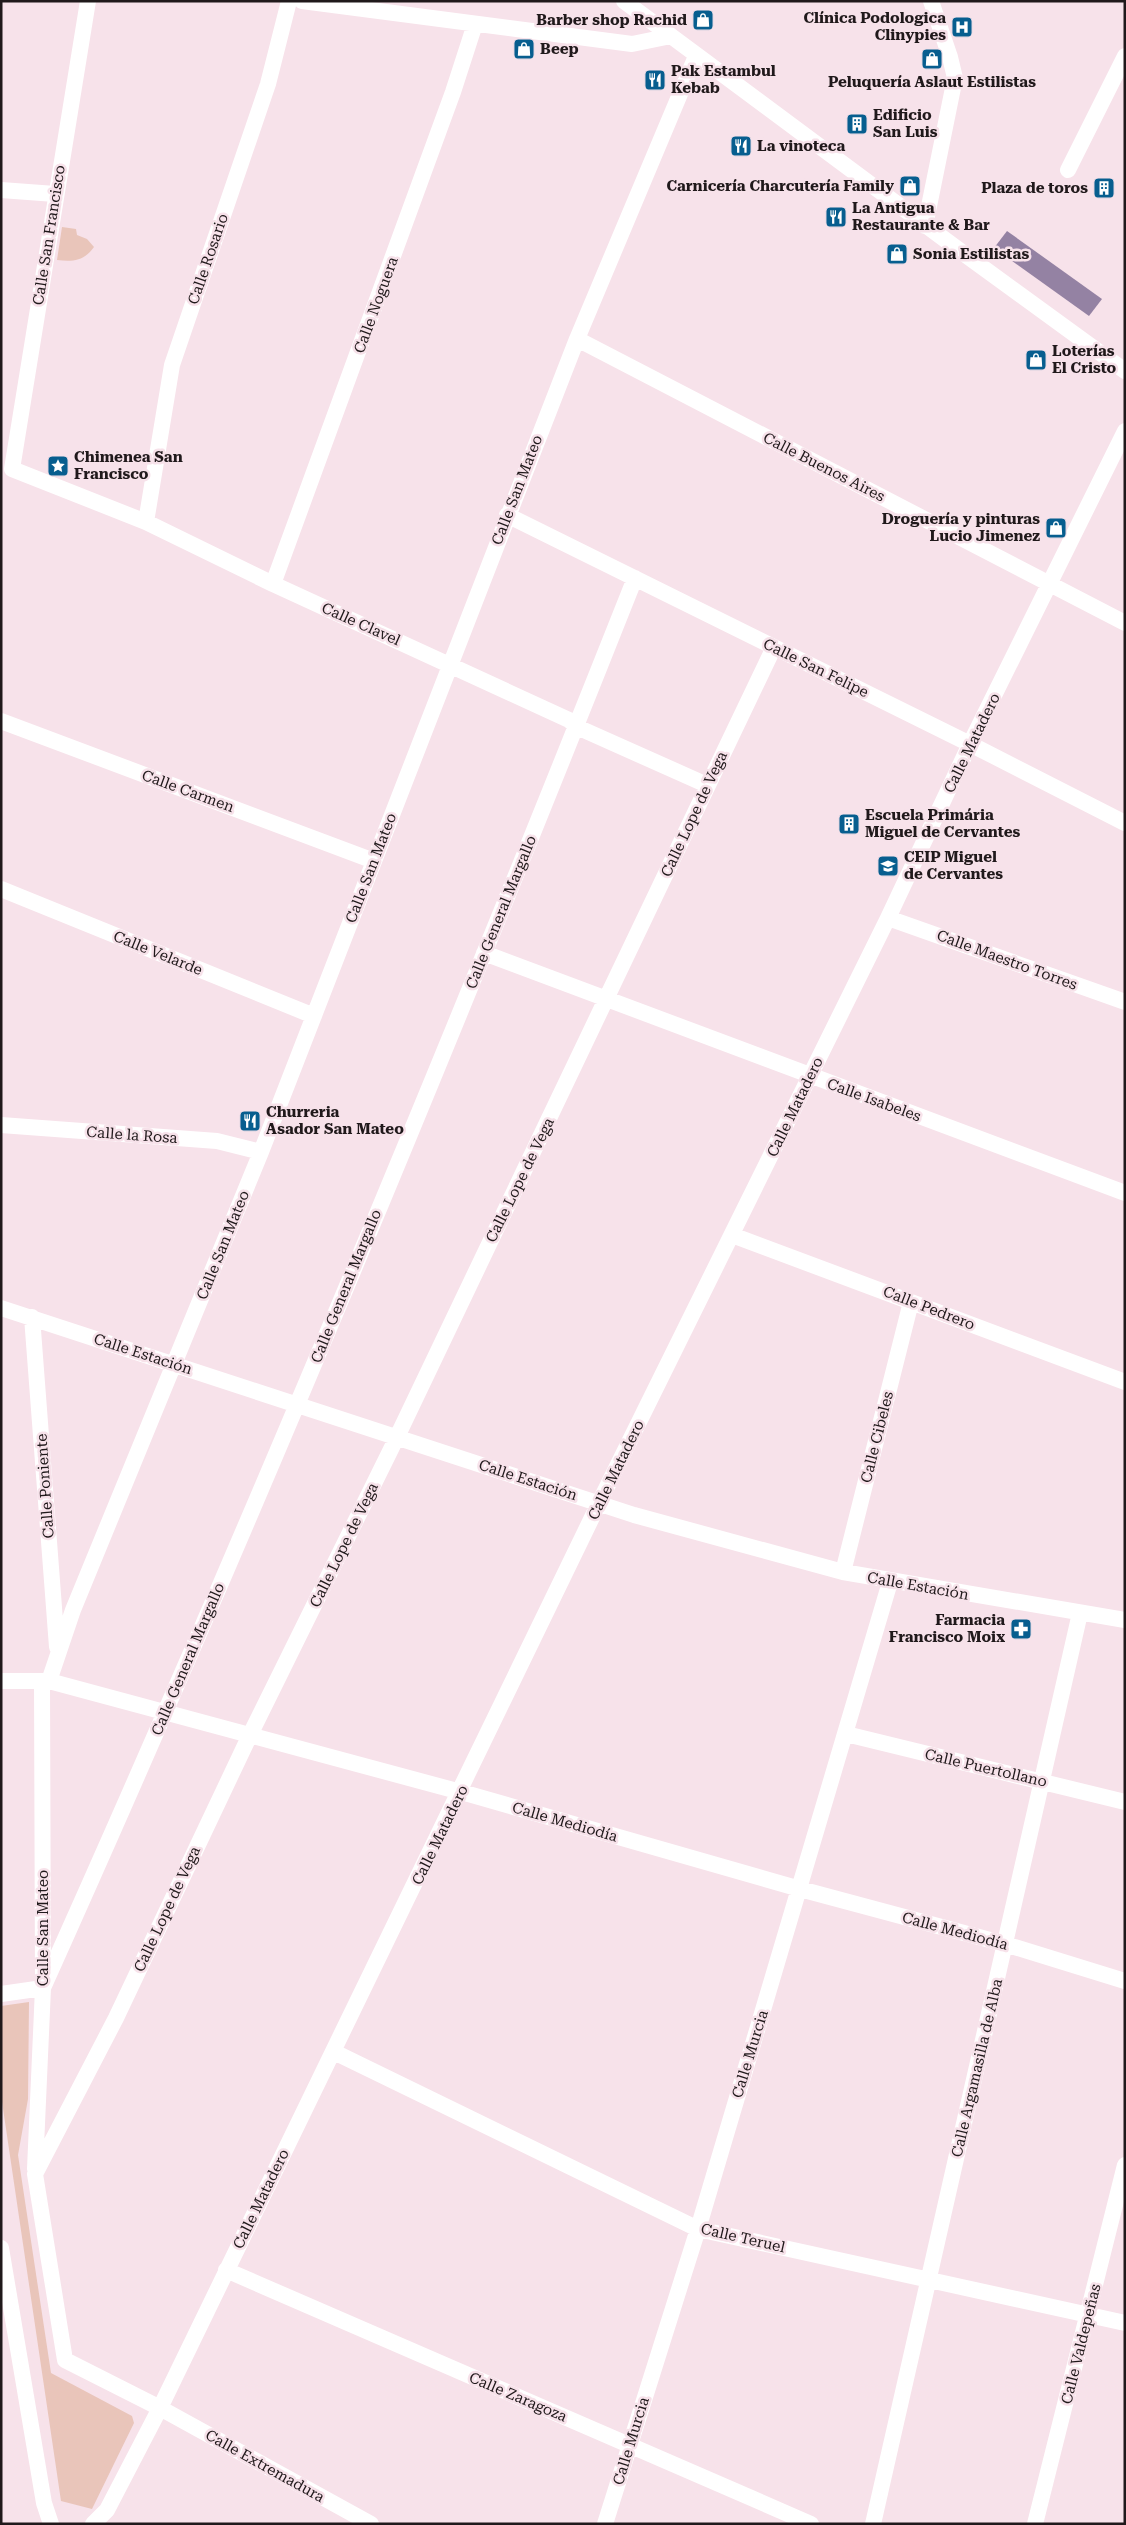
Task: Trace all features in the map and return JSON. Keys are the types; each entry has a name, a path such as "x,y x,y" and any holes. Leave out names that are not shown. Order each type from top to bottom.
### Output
{"street":[{"name":"Calle San Francisco","path":"12,470 55,194 88,1"},
{"name":"Calle Rosario","path":"146,522 172,365 268,84 289,1"},
{"path":"302,1 632,44 671,36"},
{"path":"624,1 925,226 1125,371"},
{"path":"925,226 941,155 955,78 950,57 930,1"},
{"name":"Calle Noguera","path":"273,584 454,92 475,24"},
{"name":"Calle San Mateo","path":"35,2174 43,1988 45,1681 261,1152 577,339 696,56"},
{"path":"1068,170 1125,56"},
{"path":"1,190 55,194"},
{"name":"Calle Buenos Aires","path":"577,339 1125,623"},
{"name":"Calle Matadero","path":"93,2524 106,2517 160,2408 599,1503 888,918 970,744 1125,431"},
{"name":"Calle Clavel","path":"12,470 146,522 273,584 451,664 569,720 577,727 707,786"},
{"name":"Calle San Felipe","path":"507,515 970,744 1125,823"},
{"name":"Calle General Margallo","path":"43,1988 166,1714 297,1404 577,727 635,578"},
{"name":"Calle Lope de Vega","path":"35,2174 116,2018 608,998 774,647"},
{"name":"Calle Carmen","path":"1,722 374,861"},
{"name":"Calle Velarde","path":"1,889 314,1016"},
{"name":"Calle Maestro Torres","path":"888,918 1125,1002"},
{"name":"Calle Isabeles","path":"484,953 1125,1193"},
{"name":"Calle la Rosa","path":"1,1125 217,1140 261,1152"},
{"name":"Calle Pedrero","path":"732,1235 1125,1382"},
{"name":"Calle Cibeles","path":"843,1572 911,1302"},
{"name":"Calle Estación","path":"1,1308 599,1503 843,1572 890,1582 1125,1620"},
{"name":"Calle Poniente","path":"32,1318 57,1654"},
{"name":"Calle Murcia","path":"605,2524 698,2229 890,1582"},
{"name":"Calle Argamasilla de Alba","path":"874,2524 1080,1613"},
{"name":"Calle Mediodía","path":"1,1681 45,1681 460,1792 800,1889 1005,1944 1125,1981"},
{"name":"Calle Puertollano","path":"846,1734 1125,1802"},
{"path":"1,1994 43,1988"},
{"name":"Calle Teruel","path":"334,2052 698,2229 1125,2323"},
{"name":"Calle Valdepeñas","path":"1035,2524 1089,2315 1125,2165"},
{"path":"35,2174 65,2360 160,2408"},
{"path":"1,2248 44,2516 52,2524"},
{"name":"Calle Zaragoza","path":"226,2270 811,2524"},
{"name":"Calle Extremadura","path":"160,2408 371,2524"}],"shaded area":[{"path":"62,227 76,229 77,235 87,239 94,247 78,260 57,260"},
{"path":"1007,231 1102,299 1089,316 994,248"},
{"path":"29,2002 28,2099 18,2155 51,2373 132,2416 134,2423 92,2509 61,2501 1,2095 1,2006"}],"place":[{"name":"Barber shop Rachid","path":"703,20"},
{"name":"Clínica Podologica Clinypies","path":"962,27"},
{"name":"Beep","path":"524,49"},
{"name":"Peluquería Aslaut Estilistas","path":"932,59"},
{"name":"Pak Estambul Kebab","path":"655,80"},
{"name":"Edificio San Luis","path":"857,124"},
{"name":"La vinoteca","path":"741,146"},
{"name":"Carnicería Charcutería Family","path":"910,186"},
{"name":"Plaza de toros","path":"1104,188"},
{"name":"La Antigua Restaurante & Bar","path":"836,217"},
{"name":"Sonia Estilistas","path":"897,254"},
{"name":"Loterías El Cristo","path":"1036,360"},
{"name":"Chimenea San Francisco","path":"58,466"},
{"name":"Droguería y pinturas Lucio Jimenez","path":"1056,528"},
{"name":"Escuela Primária Miguel de Cervantes","path":"849,824"},
{"name":"CEIP Miguel de Cervantes","path":"888,866"},
{"name":"Churreria Asador San Mateo","path":"250,1121"},
{"name":"Farmacia Francisco Moix","path":"1021,1629"}]}
